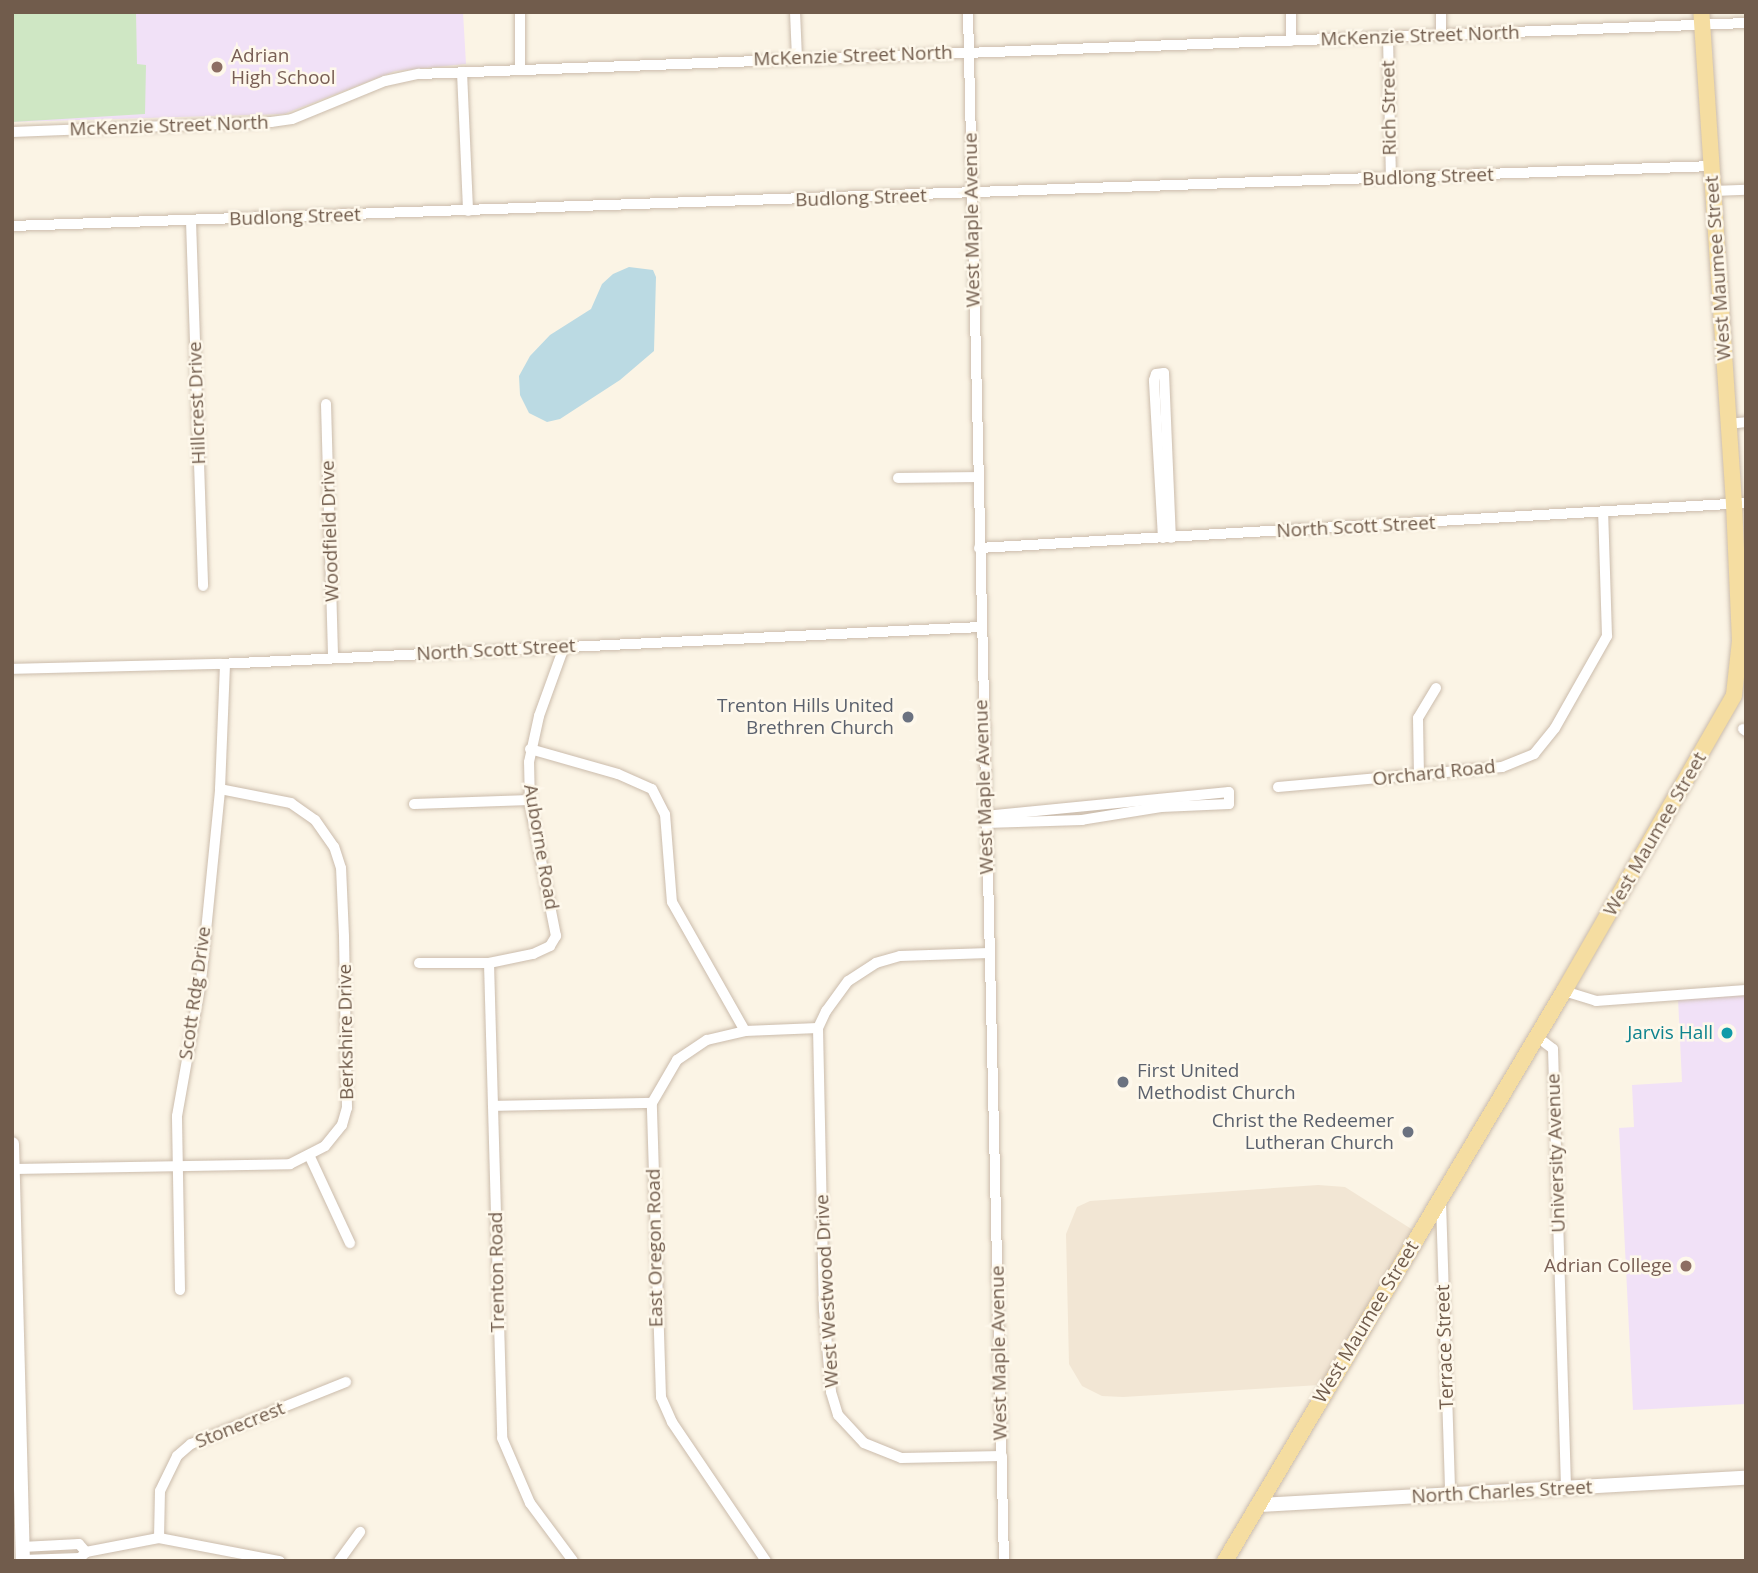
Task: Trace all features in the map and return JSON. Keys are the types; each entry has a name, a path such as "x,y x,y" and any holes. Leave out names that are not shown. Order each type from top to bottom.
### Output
{"main road":[{"name":"West Maumee Street","path":"1225,1561 1564,991 1734,695 1740,641 1740,503 1728,424 1702,19"}],"street":[{"path":"520,12 520,70"},
{"path":"795,12 797,58"},
{"name":"West Maple Avenue","path":"968,12 980,627 1004,1561"},
{"path":"1291,12 1291,41"},
{"path":"1441,12 1441,35"},
{"name":"McKenzie Street North","path":"12,132 271,122 292,119 384,81 463,72 1441,35 1702,19 1746,23"},
{"name":"Rich Street","path":"1388,37 1391,178"},
{"path":"463,72 468,211"},
{"name":"Budlong Street","path":"12,226 1710,166"},
{"path":"1713,191 1746,190"},
{"name":"Hillcrest Drive","path":"191,221 203,586"},
{"path":"1164,373 1170,437 1167,538 1156,438 1154,380 1156,374 1164,373"},
{"name":"Woodfield Drive","path":"326,404 333,658"},
{"path":"1728,424 1746,422"},
{"path":"1156,438 1170,437"},
{"path":"898,478 977,477"},
{"name":"North Scott Street","path":"979,548 1740,503"},
{"name":"Orchard Road","path":"1278,786 1419,776 1502,767 1526,760 1549,736 1607,636 1603,512"},
{"name":"North Scott Street","path":"12,669 222,664 980,627"},
{"name":"Auborne Road","path":"489,963 533,954 550,946 556,936 530,800 530,749 564,647"},
{"name":"Scott Rdg Drive","path":"180,1290 177,1168 180,1090 201,981 220,789 224,697 222,664"},
{"path":"1419,776 1418,718 1436,688"},
{"path":"530,749 618,774 652,789 665,814 672,902 745,1031"},
{"name":"Berkshire Drive","path":"220,789 280,799 299,807 322,828 341,868 347,1108 335,1135 310,1157"},
{"path":"985,819 1082,814 1161,807 1229,804 1229,792 1160,796 1082,814"},
{"path":"1160,796 1161,807"},
{"path":"414,804 530,800"},
{"path":"818,1028 848,981 876,962 900,956 989,953"},
{"path":"419,963 489,963"},
{"name":"Trenton Road","path":"489,963 502,1438 530,1503 573,1561"},
{"path":"1564,991 1596,1001 1746,990"},
{"name":"East Oregon Road","path":"766,1561 671,1422 661,1396 652,1103 668,1071 686,1052 719,1035 745,1031 818,1028"},
{"name":"West Westwood Drive","path":"818,1028 824,1310 831,1392 838,1415 856,1436 883,1454 1002,1456"},
{"name":"University Avenue","path":"1536,1036 1553,1049 1566,1488"},
{"path":"493,1106 652,1103"},
{"path":"12,1144 14,1390 23,1556 80,1558 86,1552 159,1538 280,1561"},
{"path":"14,1172 290,1164 310,1157 350,1243"},
{"name":"Terrace Street","path":"1440,1198 1450,1495"},
{"name":"Stonecrest","path":"159,1538 160,1491 177,1456 191,1444 346,1382"},
{"name":"North Charles Street","path":"1258,1505 1746,1478"},
{"path":"339,1561 360,1532"}],"shaded area":[{"name":"Adrian High School","path":"12,12 463,12 466,64 395,71 284,114 12,122"},
{"name":"Adrian College","path":"1746,995 1746,1419 1745,1404 1633,1410 1619,1128 1634,1127 1632,1085 1682,1082 1678,998"},
{"path":"1318,1185 1345,1187 1413,1230 1320,1385 1123,1397 1102,1396 1082,1386 1069,1364 1066,1234 1077,1207 1090,1201"}],"green space":[{"path":"12,12 136,12 137,64 146,65 145,114 12,122"}],"water":[{"path":"629,267 653,270 656,277 654,351 620,380 560,419 547,422 529,413 520,395 519,376 530,356 550,335 591,309 602,284 613,274"}],"place":[{"name":"Adrian High School","path":"217,67"},
{"name":"Trenton Hills United Brethren Church","path":"908,717"},
{"name":"Jarvis Hall","path":"1727,1033"},
{"name":"First United Methodist Church","path":"1123,1082"},
{"name":"Christ the Redeemer Lutheran Church","path":"1408,1132"},
{"name":"Adrian College","path":"1686,1266"}]}
